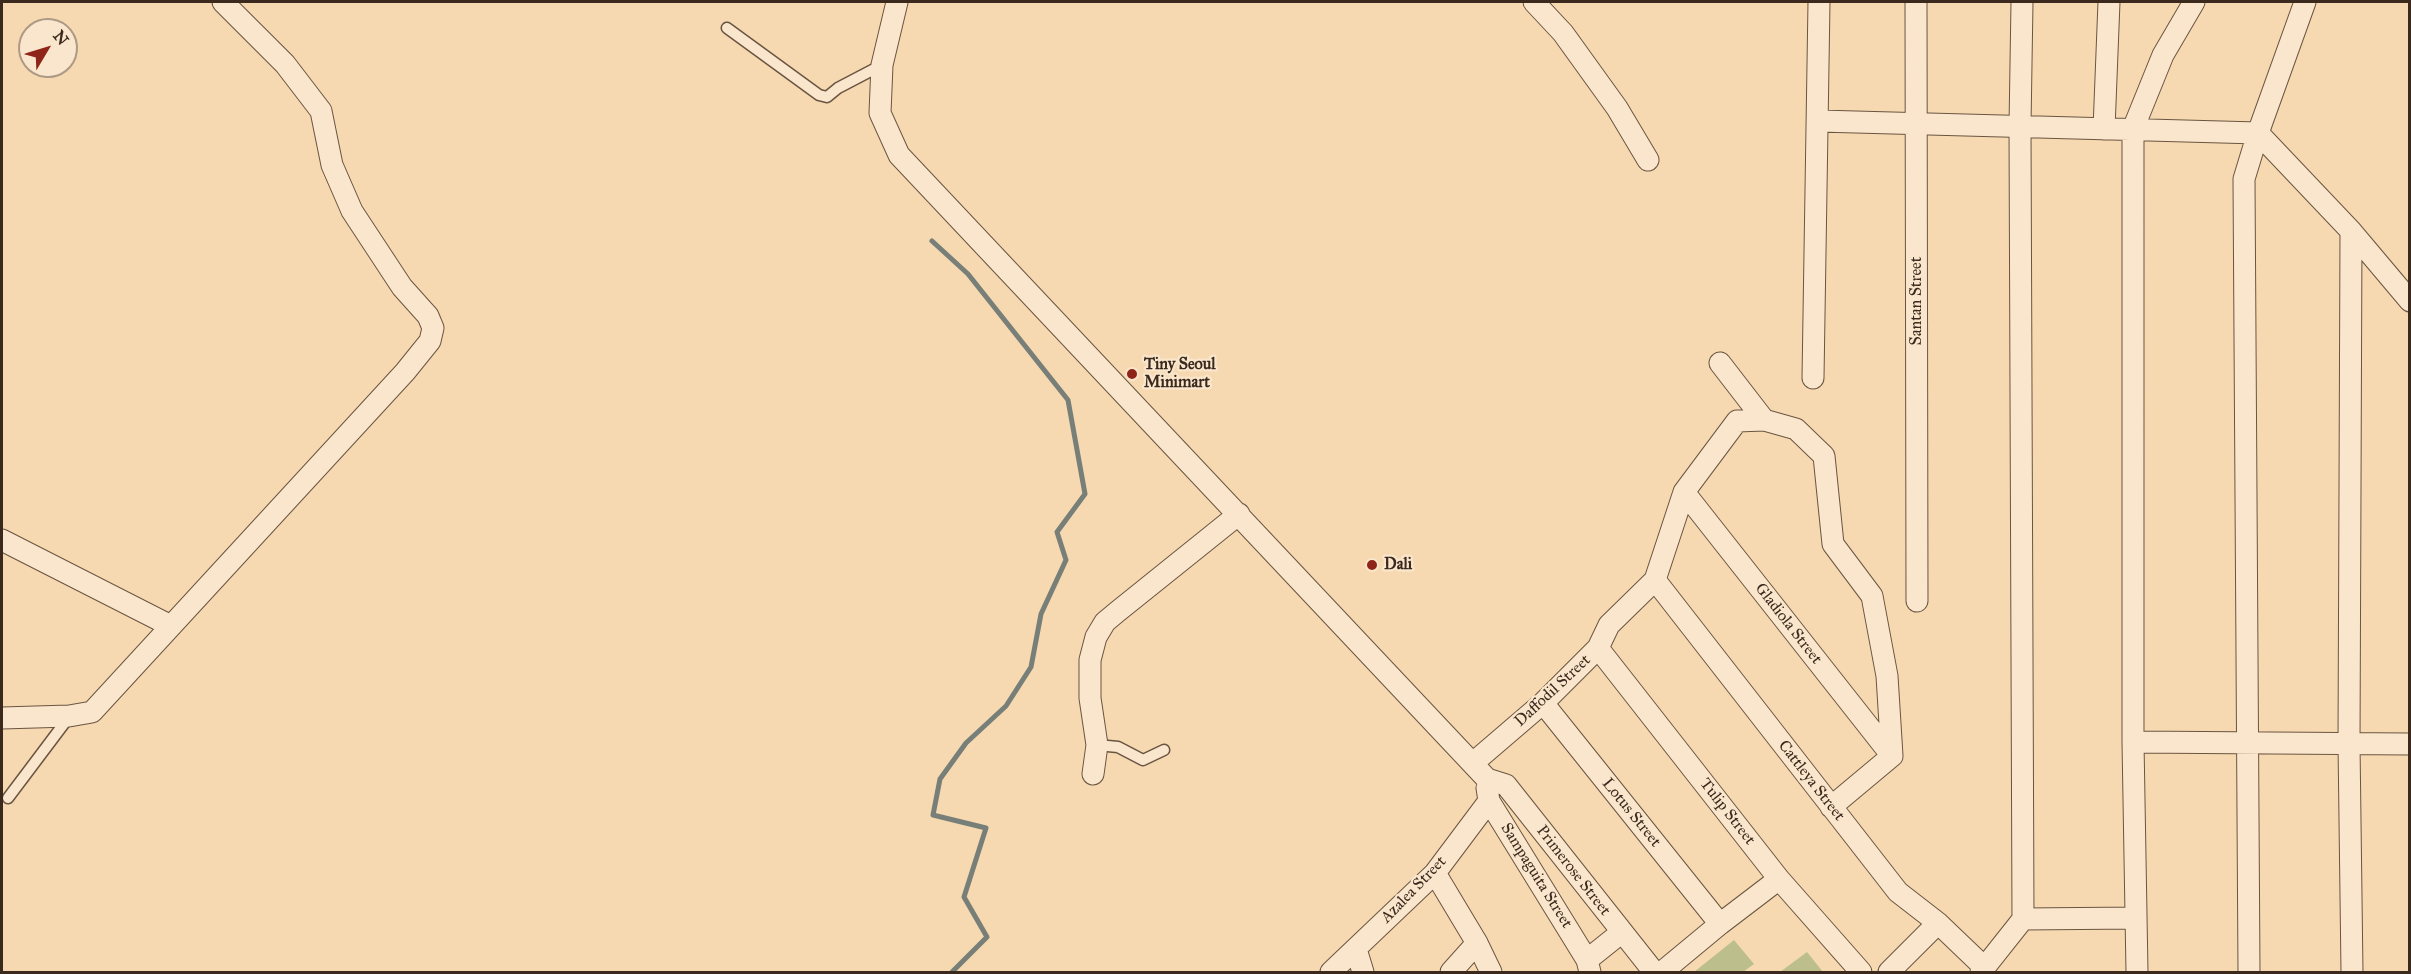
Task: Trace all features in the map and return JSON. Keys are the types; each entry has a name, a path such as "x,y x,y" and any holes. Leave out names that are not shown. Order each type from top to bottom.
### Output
{"street":[{"path":"2,718 69,716 92,712 405,372 430,341 433,328 428,316 402,287 352,211 332,165 321,111 285,64 223,2"},
{"name":"Primerose Street","path":"897,2 882,65 880,113 899,154 1480,771 1506,785 1653,972"},
{"path":"1534,2 1563,33 1610,98 1648,160"},
{"path":"1813,378 1819,121 1819,2"},
{"name":"Santan Street","path":"1916,2 1917,601"},
{"path":"1983,970 2023,919 2020,126 2022,2"},
{"path":"2104,129 2109,2"},
{"path":"2137,972 2133,742 2133,129 2163,55 2194,2"},
{"path":"2249,972 2244,178 2305,2"},
{"path":"1819,121 2258,133 2351,231 2409,301"},
{"path":"2351,231 2349,744 2352,972"},
{"path":"1720,363 1764,420"},
{"name":"Daffodil Street","path":"1480,771 1598,648 1610,625 1655,580 1684,492 1737,421 1764,420 1796,429 1824,456 1833,543 1872,596 1887,676 1892,756"},
{"name":"Gladiola Street","path":"1684,492 1892,756"},
{"path":"1093,774 1097,745 1090,698 1090,660 1096,637 1105,622 1239,514"},
{"path":"2,540 171,626"},
{"name":"Cattleya Street","path":"1655,580 1898,892 1938,923 1983,970"},
{"name":"Tulip Street","path":"1598,648 1779,879 1861,972"},
{"name":"Lotus Street","path":"1543,703 1720,924"},
{"path":"2133,742 2409,744"},
{"path":"1831,807 1892,756"},
{"name":"Sampaguita Street","path":"1480,771 1489,801 1589,966"},
{"name":"Azalea Street","path":"1331,972 1435,873 1489,801"},
{"path":"1435,873 1477,943 1491,972"},
{"path":"1662,972 1779,879"},
{"path":"2023,919 2136,918"},
{"path":"1889,972 1938,923"},
{"path":"1589,966 1622,932"},
{"path":"1451,972 1477,943"},
{"path":"1356,949 1363,972"}],"lane":[{"path":"727,28 819,95 827,97 838,88 882,65"},
{"path":"8,798 69,716"},
{"path":"1097,745 1118,747 1143,760 1164,750"}],"green space":[{"path":"1734,940 1754,964 1743,972 1694,972"},
{"path":"1807,952 1823,972 1780,972"}],"waterway":[{"path":"932,241 968,274 1068,400 1085,494 1057,532 1066,560 1041,614 1031,667 1006,706 966,743 940,779 933,815 986,828 964,897 987,937 952,972"}],"place":[{"name":"Tiny Seoul Minimart","path":"1132,374"},
{"name":"Dali","path":"1372,565"}]}
